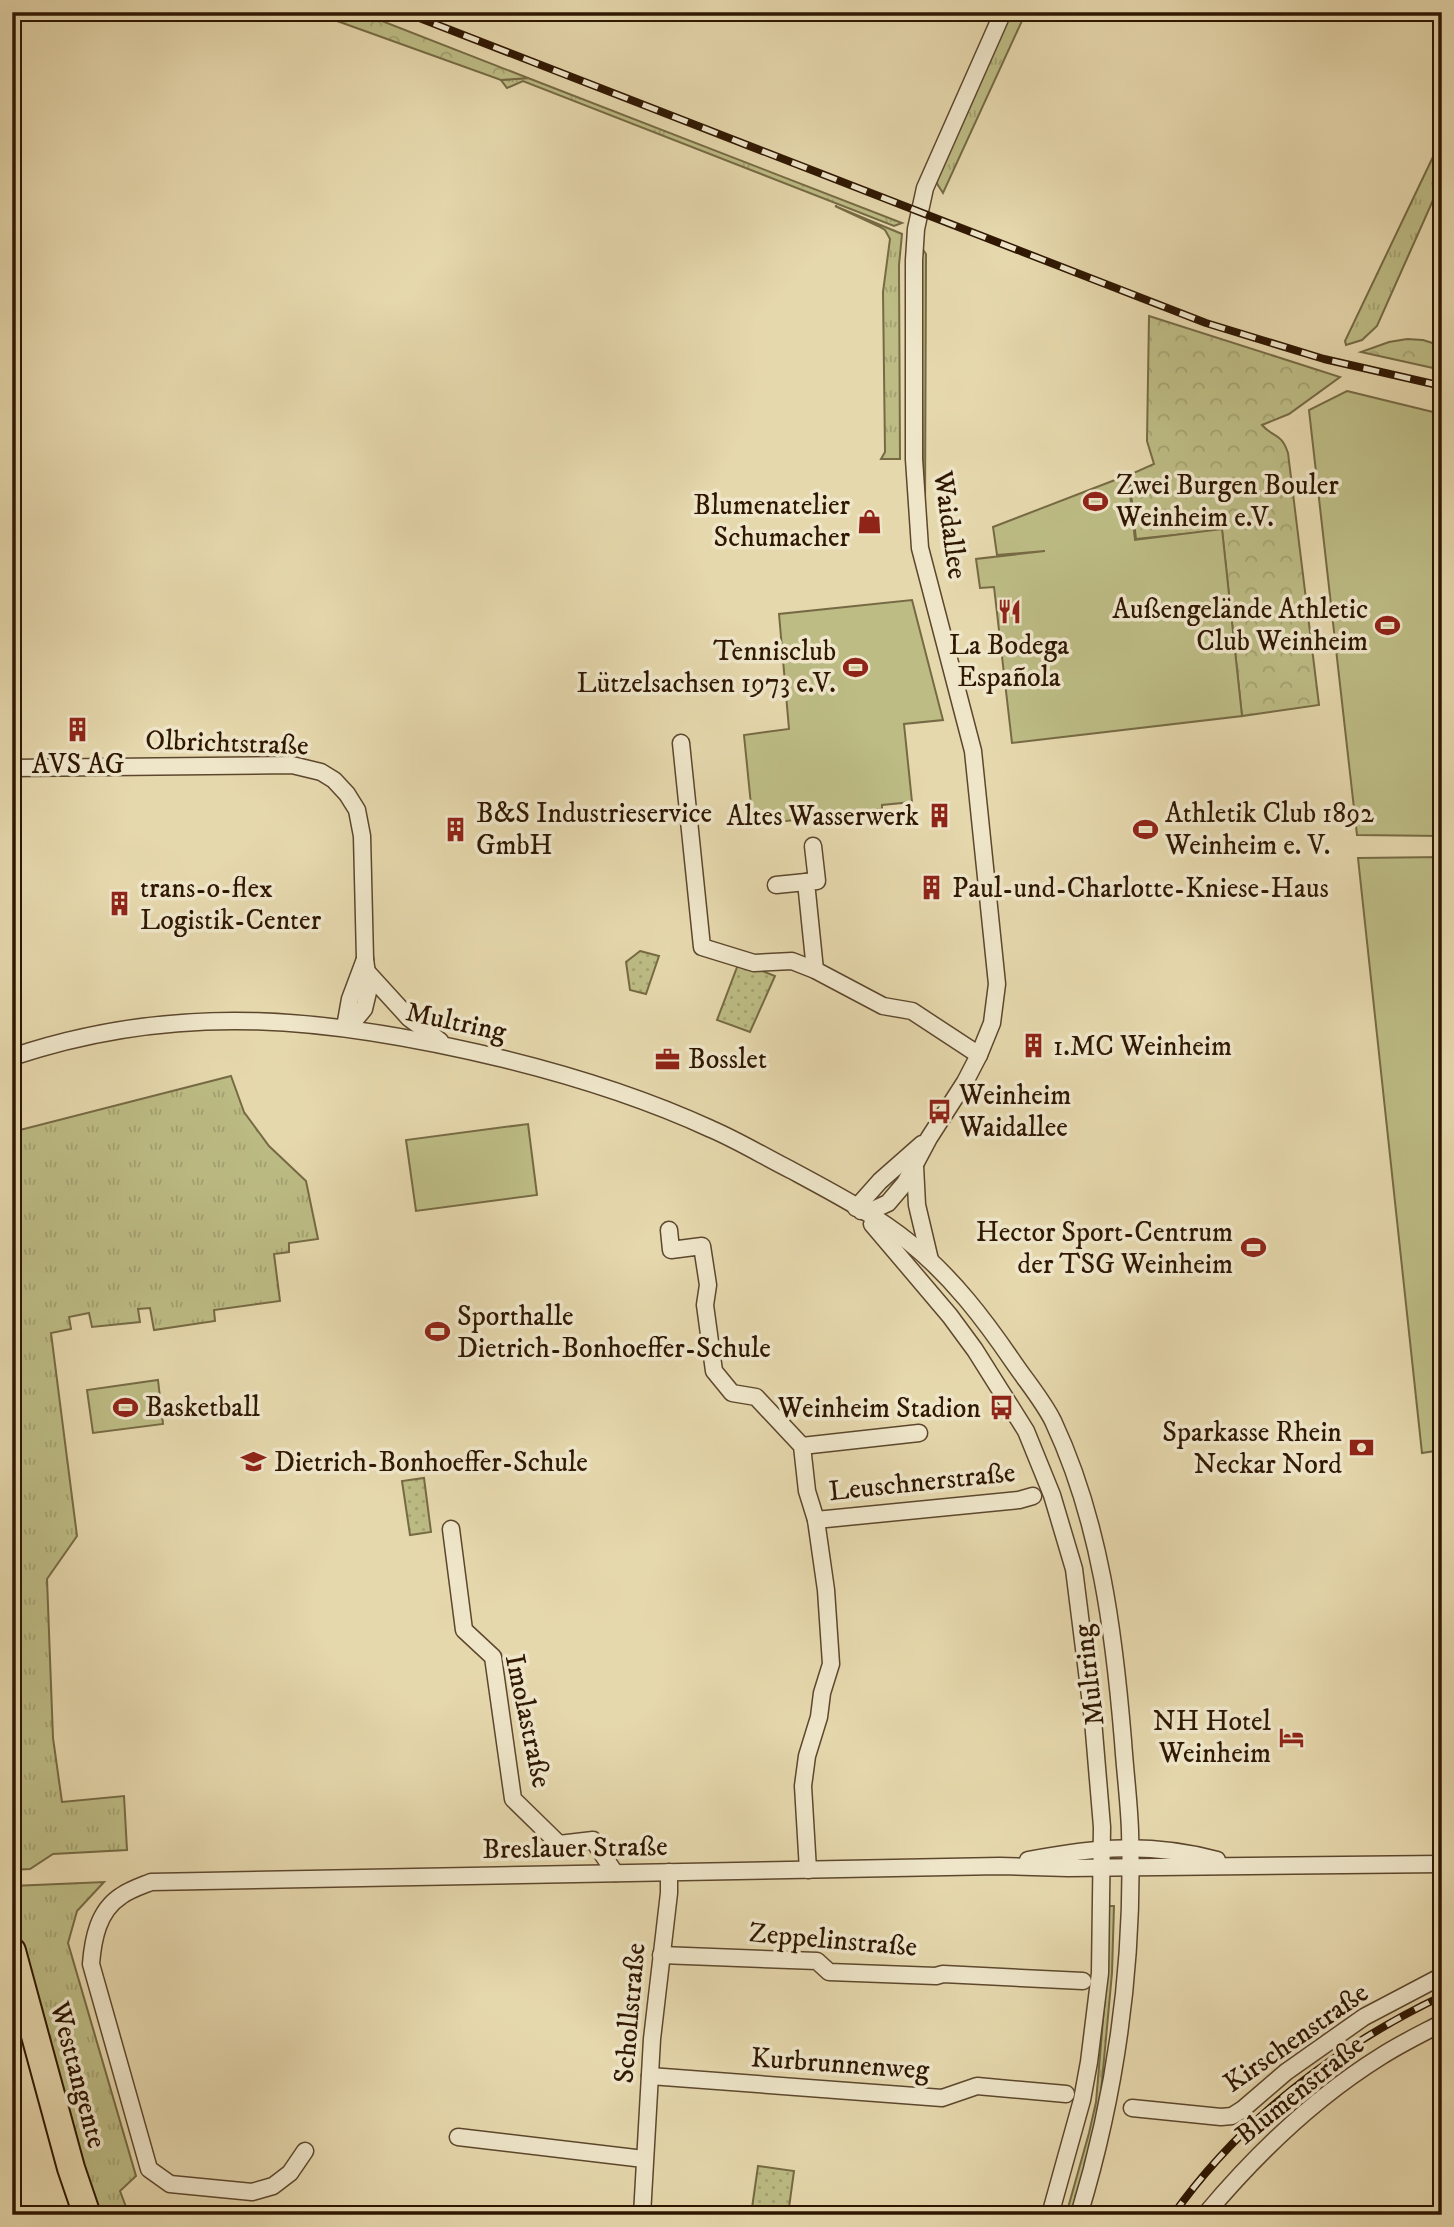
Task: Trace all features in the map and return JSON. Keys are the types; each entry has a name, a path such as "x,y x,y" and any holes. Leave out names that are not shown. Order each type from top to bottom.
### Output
{"main road":[{"name":"Westtangente","path":"12,1951 71,2168 87,2215"},
{"path":"71,2168 79,2215"}],"street":[{"name":"Waidallee","path":"858,1209 875,1209 888,1203 905,1183 979,1055 992,1023 997,984 973,751 920,548 914,458 914,260 916,229 925,188 1003,12"},
{"path":"681,743 702,947 754,963 792,961 816,970 883,1006 912,1011 979,1055"},
{"name":"Olbrichtstraße","path":"12,768 279,765 308,767 334,780 357,810 362,836 367,966 350,999 347,1027"},
{"path":"776,885 817,881 813,846"},
{"path":"806,882 816,970"},
{"path":"367,966 409,1018 445,1044"},
{"name":"Multring","path":"12,1057 55,1043 136,1026 236,1019 347,1027 445,1044 569,1074 712,1129 836,1194 895,1232 930,1260 969,1301 1051,1417 1077,1482 1102,1570 1121,1714 1131,1866 1122,2018 1108,2105 1079,2215"},
{"name":"Waidallee","path":"858,1209 880,1181 929,1138"},
{"name":"Waidallee","path":"915,1166 917,1205 930,1260"},
{"name":"Multring","path":"858,1209 915,1273 975,1350 1026,1431 1052,1494 1074,1569 1093,1720 1102,1848 1100,1973 1082,2100 1050,2215"},
{"name":"Leuschnerstraße","path":"669,1230 671,1250 702,1246 708,1286 705,1306 715,1371 732,1393 756,1397 802,1446 807,1492 816,1520 826,1590 831,1664 807,1756 803,1786 808,1870"},
{"name":"Leuschnerstraße","path":"802,1446 919,1433"},
{"name":"Leuschnerstraße","path":"816,1520 1019,1500 1033,1496"},
{"name":"Imolastraße","path":"451,1529 464,1630 493,1657 513,1799 559,1844 593,1840 615,1873"},
{"name":"Breslauer Straße","path":"1000,1866 1102,1848 1130,1847 1192,1853 1236,1865"},
{"name":"Breslauer Straße","path":"305,2151 290,2173 273,2186 253,2192 170,2183 149,2169 91,1964 93,1939 102,1915 120,1896 151,1882 1000,1866 1442,1864"},
{"name":"Schollstraße","path":"642,2215 650,2076 669,1872"},
{"name":"Zeppelinstraße","path":"661,1955 817,1961 829,1972 936,1976 955,1974 1083,1981"},
{"name":"Kirschenstraße","path":"1132,2108 1232,2116 1286,2072 1364,2017 1442,1976"},
{"name":"Blumenstraße","path":"1205,2215 1241,2172 1306,2111 1380,2057 1442,2022"},
{"name":"Kurbrunnenweg","path":"650,2076 942,2098 977,2086 1066,2094"},
{"path":"458,2137 644,2159"}],"green space":[{"path":"312,12 359,12 528,78 501,80"},
{"path":"1011,12 1026,12 943,193 934,179"},
{"path":"528,78 902,223 894,226 523,81 507,88 501,80"},
{"path":"1442,138 1442,180 1377,326 1362,340 1346,345 1345,341"},
{"path":"835,206 902,234 899,265 900,459 881,459 885,452 883,292 890,239 885,230"},
{"path":"924,251 926,254 925,515 921,253"},
{"path":"1149,316 1340,377 1289,414 1262,425 1280,438 1288,453 1319,705 1242,716 1222,530 1136,539 1129,475 1154,464 1147,441"},
{"path":"1423,340 1442,346 1442,370 1361,352 1389,342"},
{"name":"Außengelände Athletic Club Weinheim","path":"1347,391 1442,416 1442,836 1357,835 1309,410"},
{"path":"1128,475 1135,540 1222,529 1242,716 1012,743 994,587 980,588 976,559 1045,551 997,555 993,527"},
{"name":"Tennisclub Lützelsachsen 1973 e.V.","path":"912,600 943,720 904,724 912,802 882,805 882,809 753,825 744,735 789,729 779,614"},
{"path":"1442,857 1442,1450 1422,1453 1358,858"},
{"path":"640,951 659,956 646,994 630,990 626,962"},
{"path":"739,962 775,976 750,1032 717,1020"},
{"path":"231,1076 244,1112 269,1146 306,1181 318,1239 289,1243 289,1252 274,1254 280,1301 214,1310 215,1321 154,1330 150,1308 138,1309 140,1322 92,1327 89,1313 69,1317 71,1329 51,1333 77,1536 47,1579 53,1738 62,1802 124,1796 127,1850 53,1854 30,1869 12,1870 12,1132"},
{"path":"528,1124 537,1195 416,1211 406,1140"},
{"name":"Basketball","path":"158,1380 163,1424 93,1433 87,1390"},
{"path":"424,1478 431,1532 410,1535 402,1481"},
{"path":"104,1882 77,1911 68,1943 136,2176 120,2191 129,2215 98,2215 12,1918 12,1886"},
{"path":"1109,1906 1114,1906 1112,1973 1100,2103 1071,2215 1066,2215 1096,2102 1107,1973"},
{"path":"758,2166 794,2171 788,2215 751,2215"}],"railway":[{"path":"404,12 1206,323 1324,359 1442,386"},
{"path":"1173,2215 1229,2147 1294,2088 1365,2038 1442,1996"}],"place":[{"name":"Zwei Burgen Bouler Weinheim e.V.","path":"1096,501"},
{"name":"Blumenatelier Schumacher","path":"870,521"},
{"name":"La Bodega Española","path":"1009,611"},
{"name":"Außengelände Athletic Club Weinheim","path":"1388,625"},
{"name":"Tennisclub Lützelsachsen 1973 e.V.","path":"856,667"},
{"name":"AVS AG","path":"78,730"},
{"name":"Altes Wasserwerk","path":"939,816"},
{"name":"B&S Industrieservice GmbH","path":"456,829"},
{"name":"Athletik Club 1892 Weinheim e. V.","path":"1145,829"},
{"name":"Paul-und-Charlotte-Kniese-Haus","path":"932,888"},
{"name":"trans-o-flex Logistik-Center","path":"120,904"},
{"name":"1.MC Weinheim","path":"1033,1046"},
{"name":"Bosslet","path":"668,1059"},
{"name":"Weinheim Waidallee","path":"939,1111"},
{"name":"Hector Sport-Centrum der TSG Weinheim","path":"1253,1248"},
{"name":"Sporthalle Dietrich-Bonhoeffer-Schule","path":"437,1332"},
{"name":"Basketball","path":"125,1407"},
{"name":"Weinheim Stadion","path":"1001,1408"},
{"name":"Sparkasse Rhein Neckar Nord","path":"1362,1448"},
{"name":"Dietrich-Bonhoeffer-Schule","path":"254,1462"},
{"name":"NH Hotel Weinheim","path":"1291,1737"}]}
